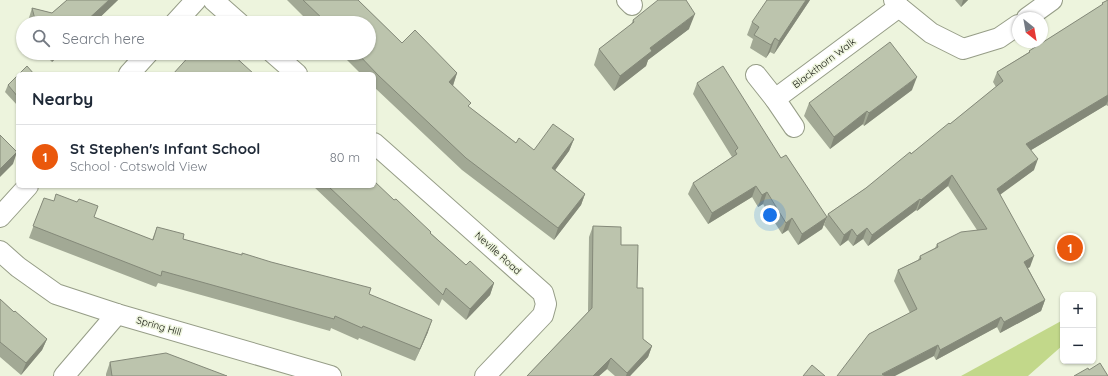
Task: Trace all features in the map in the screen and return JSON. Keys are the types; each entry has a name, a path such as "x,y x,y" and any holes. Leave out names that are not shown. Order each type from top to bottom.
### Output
{"street":[{"path":"181,16 196,0"},
{"path":"213,0 231,16"},
{"path":"1035,12 1052,0"},
{"path":"897,3 931,33 964,49 999,38 1012,29"},
{"name":"Blackthorn Walk","path":"775,99 897,3"},
{"path":"131,72 142,60"},
{"path":"281,60 294,72"},
{"path":"756,74 794,127"},
{"name":"Neville Road","path":"376,145 543,293 546,304 543,315 484,376"},
{"path":"0,217 26,188"},
{"name":"Spring Hill","path":"0,251 18,267 56,294 117,314 331,376"},
{"path":"64,376 117,314"}],"green space":[{"path":"1060,322 1060,348 1028,376 961,376"}],"building":[{"path":"67,0 109,0 92,16 34,16 32,8 52,13"},
{"path":"303,0 358,0 374,16 320,16"},
{"path":"658,0 686,0 695,14 650,48 652,51 620,76 599,49 634,22 633,20"},
{"path":"767,0 806,0 779,41 775,38 771,45 754,35 759,27 752,22"},
{"path":"1108,0 1108,95 1026,144 1038,159 997,189 1034,256 1024,262 1045,300 1004,322 1001,317 940,350 938,345 882,374 885,376 837,376 869,334 917,309 898,270 921,259 920,256 938,247 937,244 961,232 987,229 952,175 921,200 920,199 872,235 867,228 857,236 852,229 844,235 828,214 866,188 910,152 911,154 1003,81 997,72 1030,52 1029,51 1034,48 1048,48 1048,39 1103,4 1102,3"},
{"path":"376,18 402,43 415,30 457,73 449,82 471,103 468,106 516,143 519,138 534,150 553,124 574,139 552,168 585,194 558,228 466,158 364,60 376,60"},
{"path":"890,42 917,77 869,113 867,111 834,137 809,103"},
{"path":"186,60 239,60 252,72 175,72"},
{"path":"27,66 32,72 21,72"},
{"path":"723,66 781,158 786,155 827,217 802,234 792,218 786,223 767,192 762,195 756,186 712,213 693,183 737,154 735,151 738,148 697,83"},
{"path":"16,77 16,95 8,85"},
{"path":"0,135 16,151 16,153 0,169"},
{"path":"376,183 394,200 396,199 431,232 430,233 466,265 470,261 494,283 470,309 446,288 443,295 330,188 376,188"},
{"path":"56,194 77,202 79,199 98,206 94,217 153,240 157,227 184,234 183,239 242,255 242,253 371,288 369,294 432,320 420,349 363,326 362,328 335,316 334,319 162,271 161,276 33,226 44,198 54,201"},
{"path":"593,226 621,227 621,245 638,245 637,288 643,288 643,339 652,346 627,373 611,358 593,376 527,376 592,308"},
{"path":"0,299 47,339 26,363 0,342"},
{"path":"166,353 227,376 112,376 110,362"},
{"path":"1100,363 1108,376 1074,376 1088,368 1089,370"},
{"path":"812,365 825,376 803,376"}],"place":[{"name":"St Stephen's Infant School","path":"1070,248"}]}
